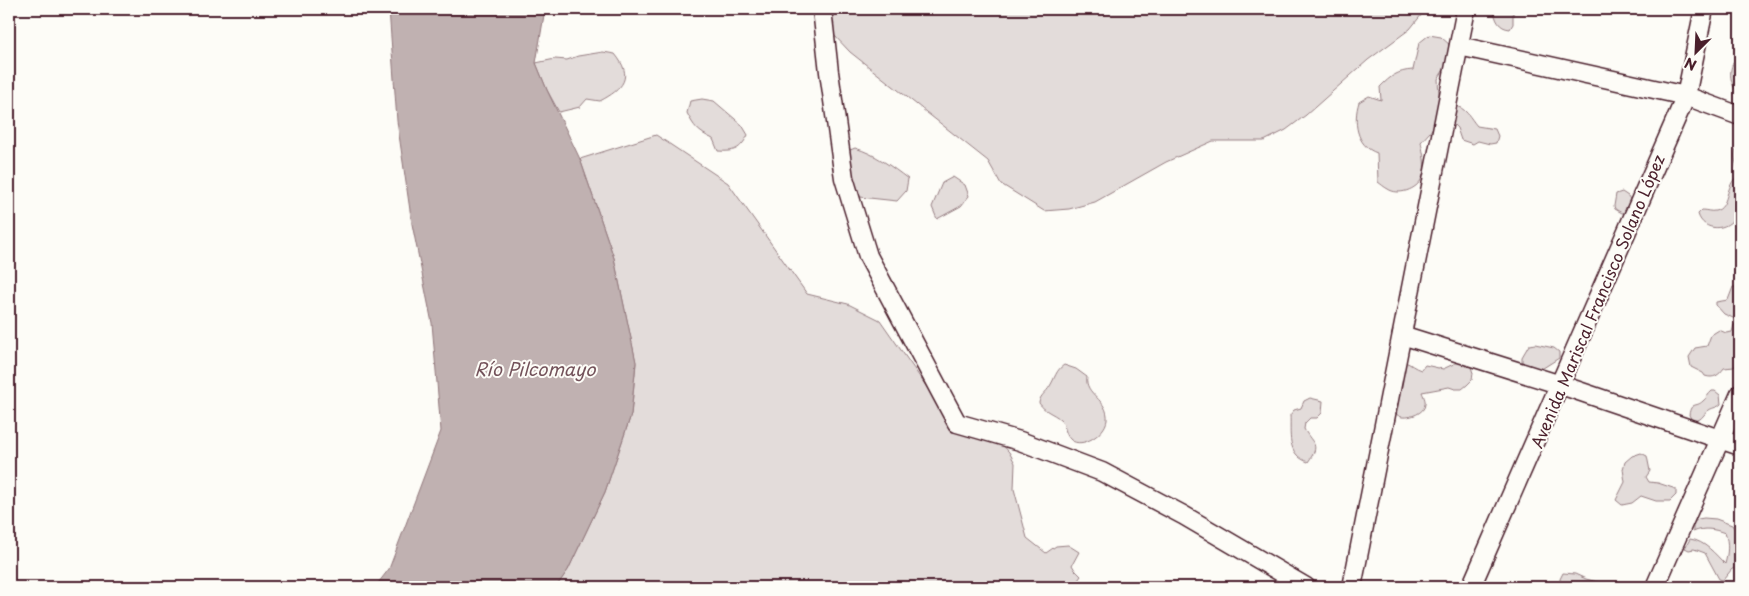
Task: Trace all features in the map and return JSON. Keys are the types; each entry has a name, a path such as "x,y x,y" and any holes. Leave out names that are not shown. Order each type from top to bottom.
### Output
{"street":[{"path":"822,9 844,178 868,256 957,423 1020,441 1102,472 1183,515 1306,587"},
{"path":"1352,587 1466,9"},
{"name":"Avenida Mariscal Francisco Solano López","path":"1471,587 1686,96 1704,9"},
{"path":"1459,46 1686,96 1740,116"},
{"path":"1402,335 1561,385 1740,446"},
{"path":"1655,587 1740,394"}],"shaded area":[{"path":"821,9 1426,9 1410,29 1368,60 1306,115 1286,130 1264,141 1213,141 1166,162 1095,202 1069,209 1044,211 1001,184 988,161 850,52 833,34"},
{"path":"1494,9 1513,9 1513,24 1510,29 1498,23"},
{"path":"1429,35 1441,37 1451,46 1451,58 1438,79 1440,109 1436,122 1421,142 1424,165 1420,182 1407,191 1392,191 1378,182 1377,153 1370,150 1360,139 1356,117 1357,109 1359,102 1369,96 1381,100 1380,87 1391,77 1398,73 1413,70 1419,43"},
{"path":"603,52 615,54 621,62 625,76 620,87 600,101 587,99 580,107 559,112 547,90 536,63 555,59 567,60 578,56"},
{"path":"1740,55 1740,94 1731,80 1731,69"},
{"path":"702,99 714,101 742,125 748,135 739,147 728,151 718,151 713,139 694,126 687,113 690,101"},
{"path":"1454,106 1462,108 1477,126 1495,129 1498,136 1496,143 1490,144 1478,141 1473,144 1461,140 1457,128 1452,123"},
{"path":"656,135 728,183 807,294 848,304 880,320 947,416 1001,443 1015,463 1014,489 1027,538 1046,553 1056,546 1068,545 1079,552 1072,565 1081,576 1073,587 556,587 568,570 605,492 631,415 636,363 614,258 580,159"},
{"path":"1740,143 1740,216 1736,215 1732,221 1722,227 1710,227 1701,220 1698,214 1702,210 1715,211 1723,206 1731,184 1739,175 1735,151"},
{"path":"855,148 876,157 908,179 906,191 897,201 860,197 848,200 843,153"},
{"path":"953,177 965,185 969,196 961,206 937,219 932,207 942,183"},
{"path":"1622,192 1631,201 1627,213 1622,213 1615,209 1614,206 1616,194"},
{"path":"1733,287 1740,287 1740,321 1724,314 1716,305 1716,302 1728,300"},
{"path":"1740,322 1739,352 1737,363 1734,367 1724,368 1714,377 1711,377 1705,376 1691,367 1689,357 1695,348 1707,346 1711,335 1719,330 1726,333 1732,332 1734,325"},
{"path":"1535,344 1554,348 1559,352 1559,358 1540,370 1527,367 1522,363 1522,357 1529,345"},
{"path":"1460,361 1471,367 1473,373 1472,380 1462,389 1449,387 1422,392 1425,401 1423,410 1409,417 1400,416 1389,407 1405,362 1421,370 1425,365 1443,369"},
{"path":"1064,365 1076,369 1087,377 1089,388 1101,402 1107,413 1105,425 1098,435 1081,443 1071,440 1062,421 1039,403 1057,372"},
{"path":"1712,391 1720,395 1721,404 1709,410 1700,419 1692,420 1689,415 1692,406 1703,401"},
{"path":"1310,398 1323,401 1322,413 1317,418 1310,418 1305,423 1304,429 1315,448 1308,462 1296,454 1293,449 1290,436 1290,415 1294,410 1301,408 1304,401"},
{"path":"1641,453 1647,456 1650,471 1646,477 1649,482 1676,489 1676,495 1670,501 1656,501 1641,496 1632,503 1622,505 1616,500 1625,482 1623,469 1625,462 1632,456"},
{"path":"1698,519 1716,519 1732,525 1740,537 1740,565 1738,568 1732,569 1723,580 1719,579 1705,553 1685,548 1690,539 1700,542 1725,564 1728,548 1725,533 1709,529 1693,532 1693,523"},
{"path":"1563,573 1575,574 1605,584 1606,587 1561,587 1560,579"}],"water":[{"name":"Río Pilcomayo","path":"389,9 545,9 536,63 580,159 614,258 636,362 631,415 605,492 568,570 556,587 375,587 389,569 441,431 432,323 412,224 397,121"}]}
